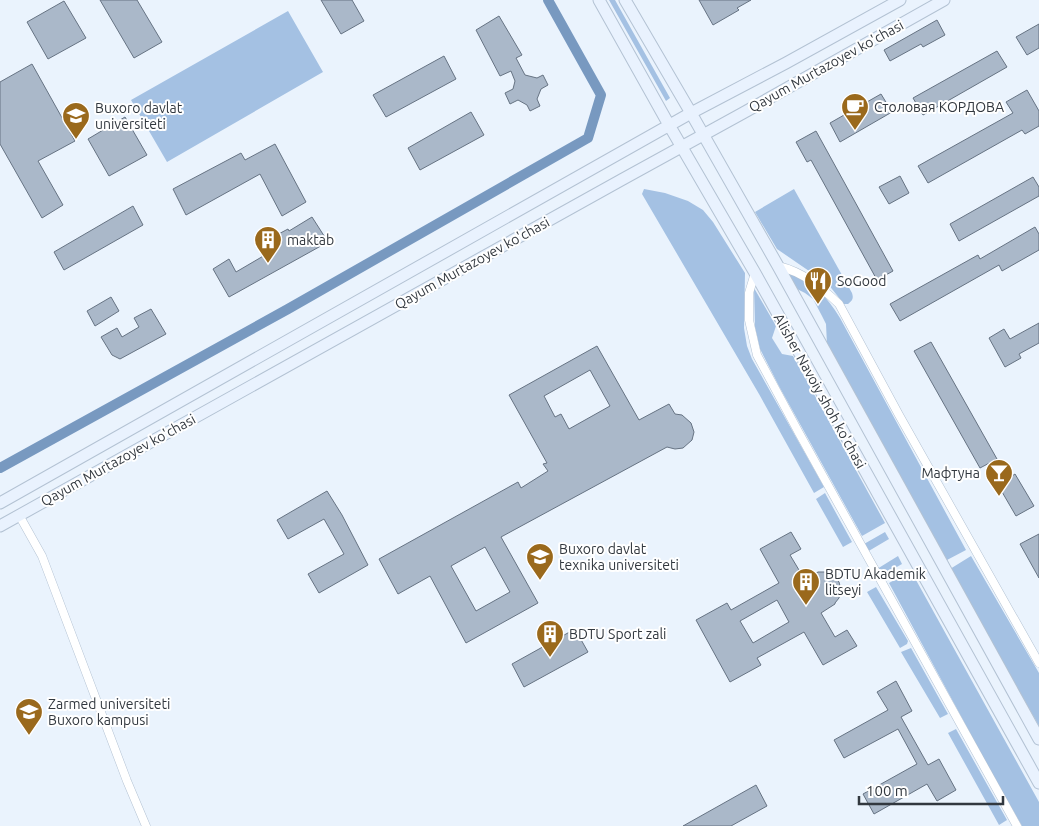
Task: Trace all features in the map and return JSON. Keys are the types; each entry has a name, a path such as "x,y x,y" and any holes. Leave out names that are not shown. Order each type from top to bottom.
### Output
{"street":[{"name":"Alisher Navoiy shoh ko'chasi","path":"600,0 681,147 755,273 1039,783"},
{"name":"Alisher Navoiy shoh ko'chasi","path":"625,0 778,266 1039,739"},
{"name":"Qayum Murtazoyev ko'chasi","path":"0,504 669,125 900,0"},
{"name":"Qayum Murtazoyev ko'chasi","path":"0,526 944,0"},
{"path":"778,266 796,272 811,280 840,304 899,415 1039,663"},
{"path":"755,273 749,293 749,320 758,355 799,433 1017,826"},
{"path":"90,452 100,470"},
{"path":"60,469 70,488"},
{"path":"18,515 42,556 146,826"}],"shaded area":[{"path":"609,0 615,0 670,98 666,101"},
{"path":"288,11 323,72 167,162 131,100"},
{"path":"644,189 665,193 688,201 703,210 713,222 745,273 744,328 747,346 752,359 824,487 814,493 759,394 642,194"},
{"path":"794,189 852,293 852,300 848,304 844,304 828,284 777,249 755,212"},
{"path":"788,273 812,286 824,296 835,310 966,550 947,560 827,345 826,324 813,299 797,289"},
{"path":"754,288 776,326 772,338 782,354 793,356 885,523 862,536 760,349 755,327"},
{"path":"825,493 852,542 843,547 816,499"},
{"path":"885,532 889,539 867,552 864,544"},
{"path":"898,556 902,564 881,576 877,569"},
{"path":"971,556 1039,673 1039,726 950,569"},
{"path":"911,571 1039,802 1039,826 1022,826 889,583"},
{"path":"876,587 908,641 907,644 900,648 867,592"},
{"path":"911,648 948,714 940,718 901,652"},
{"path":"956,729 1007,820 999,825 948,733"}],"building":[{"path":"100,0 137,0 162,42 134,58"},
{"path":"321,0 352,0 364,21 341,34"},
{"path":"699,0 751,0 737,8 739,10 713,25"},
{"path":"64,1 86,38 48,59 27,22"},
{"path":"499,16 522,55 516,58 525,75 537,78 543,75 548,85 541,89 537,99 540,106 530,111 527,105 518,100 510,104 505,93 513,89 515,81 511,71 500,76 476,30"},
{"path":"937,20 945,35 923,47 921,44 890,61 884,50"},
{"path":"1039,24 1039,48 1027,55 1016,37"},
{"path":"997,51 1007,67 923,115 913,98"},
{"path":"444,56 456,79 386,117 373,95"},
{"path":"32,64 75,141 38,161 63,205 42,218 0,144 0,82"},
{"path":"1027,90 1039,111 1039,126 1025,134 1022,130 928,183 918,166 1013,113 1006,102"},
{"path":"881,94 892,112 840,142 830,123"},
{"path":"471,112 484,135 420,170 408,148"},
{"path":"125,117 147,155 109,176 88,139"},
{"path":"816,131 893,271 877,280 811,160 807,162 796,142"},
{"path":"275,144 306,202 282,216 260,174 186,215 173,189 241,153 245,160"},
{"path":"900,176 909,193 889,204 879,187"},
{"path":"1033,177 1039,187 1039,196 959,241 950,224"},
{"path":"133,206 143,225 64,270 54,252"},
{"name":"maktab","path":"312,217 328,242 229,297 213,269 229,259 236,272 277,248 271,238 288,229 289,231"},
{"path":"1035,227 1039,234 1039,250 1002,271 999,265 900,321 890,304 978,255 980,259"},
{"path":"111,297 119,311 95,326 87,311"},
{"path":"151,309 166,334 120,359 112,355 101,337 117,328 122,337 139,327 134,318"},
{"path":"1039,323 1039,343 1019,354 1021,358 1005,367 989,338 1004,329 1010,339"},
{"path":"931,342 997,459 980,468 914,351"},
{"path":"597,346 639,420 669,404 675,414 682,415 691,423 694,432 692,440 683,448 667,447 501,537 538,603 466,643 430,576 398,594 379,559 518,482 521,488 548,471 543,464 547,463 509,395","holes":["590,370 610,406 569,429 561,414 555,417 544,396","485,547 510,592 476,611 451,566"]},
{"path":"1015,474 1034,506 1016,516 998,485"},
{"path":"327,491 368,565 319,593 308,574 344,554 324,519 288,539 277,520"},
{"name":"BDTU Akademik litseyi","path":"791,532 801,549 790,555 805,580 818,572 824,572 834,576 839,582 841,590 839,598 835,604 821,613 835,637 847,630 857,646 823,665 804,632 757,658 761,665 730,682 696,620 727,603 731,610 779,583 760,549","holes":["777,600 789,622 753,643 740,621"]},
{"path":"1039,534 1039,578 1020,544"},
{"name":"BDTU Sport zali","path":"575,629 588,652 524,687 512,664"},
{"path":"896,681 912,711 901,717 928,765 939,759 956,790 937,801 927,784 874,814 863,794 917,764 898,729 844,758 834,740 888,710 877,692"},
{"path":"756,785 767,806 731,826 683,826"}],"waterway":[{"path":"0,468 288,309 588,138 601,95 548,0"}],"place":[{"name":"Столовая КОРДОВА","path":"855,131"},
{"name":"Buxoro davlat universiteti","path":"76,140"},
{"name":"maktab","path":"268,264"},
{"name":"SoGood","path":"818,305"},
{"name":"Мафтуна","path":"999,497"},
{"name":"Buxoro davlat texnika universiteti","path":"540,581"},
{"name":"BDTU Akademik litseyi","path":"806,606"},
{"name":"BDTU Sport zali","path":"550,658"},
{"name":"Zarmed universiteti Buxoro kampusi","path":"29,736"}]}
